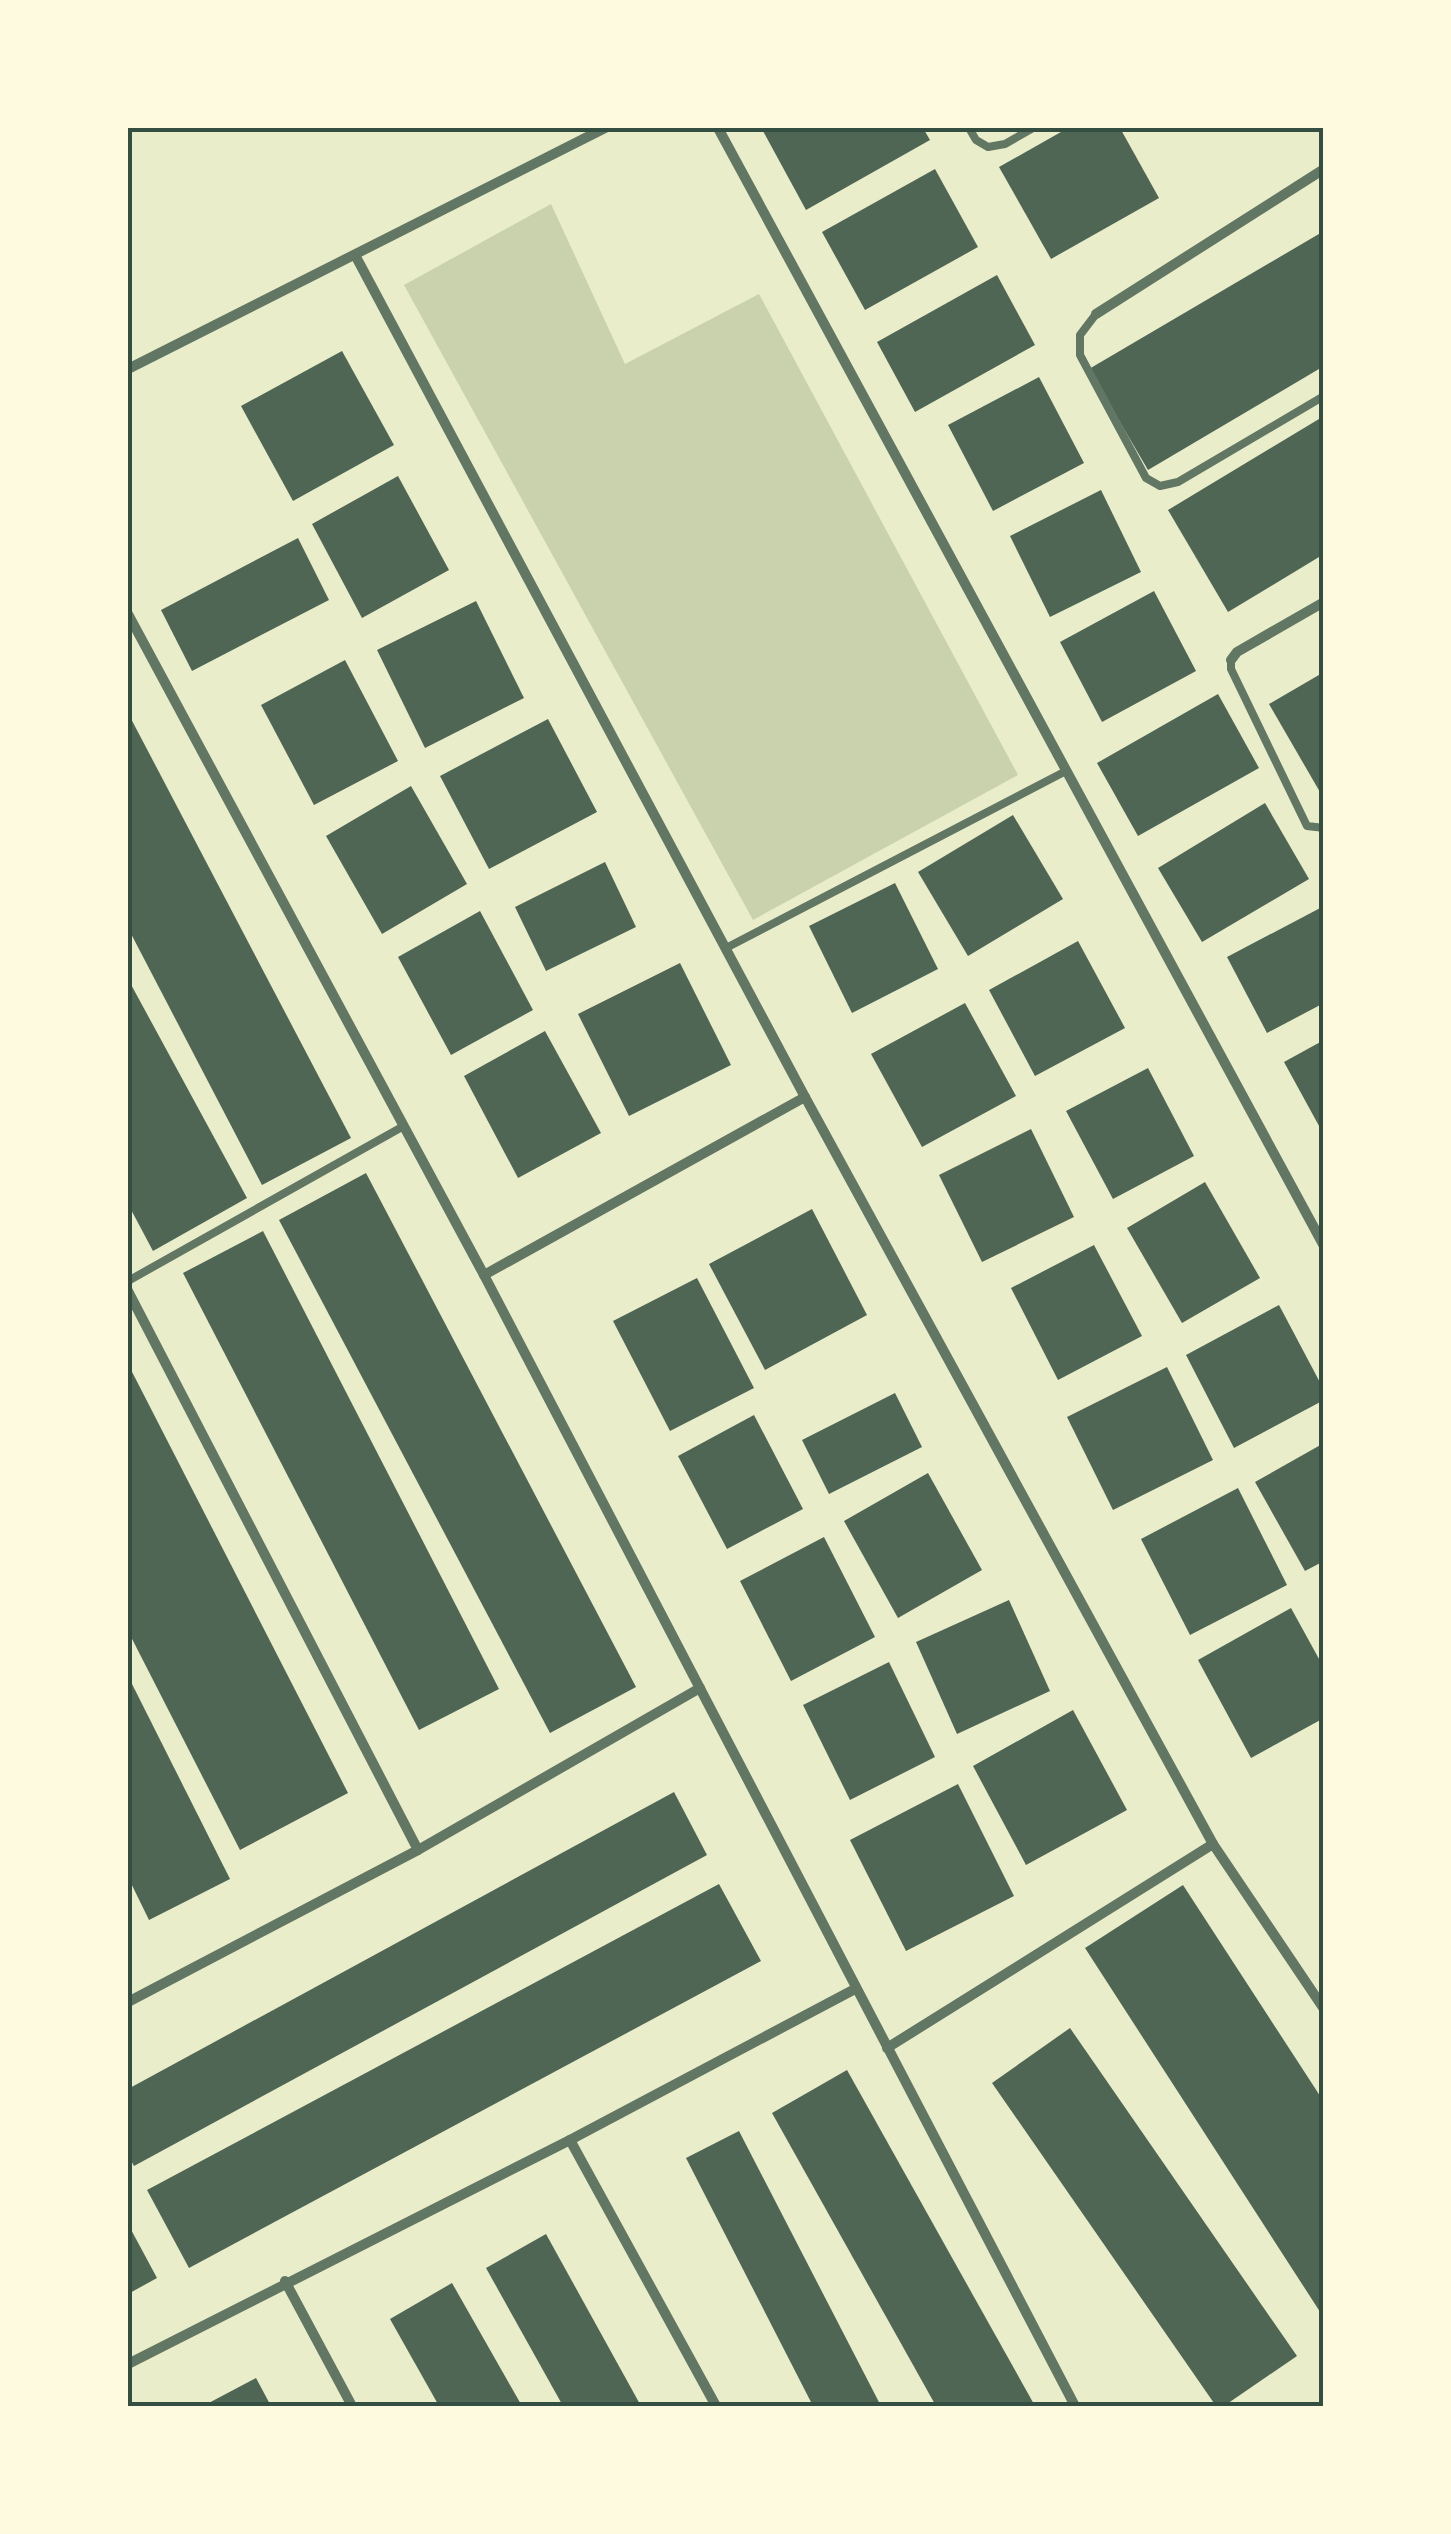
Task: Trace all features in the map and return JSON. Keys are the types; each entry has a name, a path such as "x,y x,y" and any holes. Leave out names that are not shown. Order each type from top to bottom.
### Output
{"street":[{"path":"128,369 605,128"},
{"path":"718,128 1324,1246"},
{"path":"1096,314 1324,169"},
{"path":"355,255 1213,1844 1324,2009"},
{"path":"1231,660 1237,652 1324,602"},
{"path":"128,614 484,1276 1076,2406"},
{"path":"484,1276 806,1096"},
{"path":"128,1291 418,1850"},
{"path":"128,1983 131,2000 418,1850 700,1688"},
{"path":"887,2048 1213,1844"},
{"path":"128,2364 284,2281 570,2140 855,1989"},
{"path":"570,2140 716,2406"},
{"path":"284,2281 352,2406"}],"lane":[{"path":"969,128 976,140 988,147 1006,144 1033,128"},
{"path":"1096,314 1080,335 1080,355 1146,478 1160,486 1178,482 1324,396"},
{"path":"1231,660 1231,670 1307,826 1321,829"},
{"path":"726,948 1066,771"},
{"path":"128,1281 402,1127"}],"green space":[{"path":"551,204 625,364 759,294 1018,775 753,920 404,285"}],"building":[{"path":"923,128 930,140 806,210 763,131"},
{"path":"1068,128 1120,128 1159,198 1051,259 999,167"},
{"path":"935,169 978,247 865,310 822,232"},
{"path":"1324,231 1324,366 1148,470 1089,369"},
{"path":"997,275 1035,345 915,412 877,342"},
{"path":"342,351 394,445 293,501 241,406"},
{"path":"1039,377 1084,463 993,511 948,425"},
{"path":"1324,416 1324,554 1228,612 1168,510"},
{"path":"398,476 449,570 362,618 312,524"},
{"path":"1101,490 1141,572 1050,617 1010,536"},
{"path":"298,538 329,600 192,671 161,610"},
{"path":"1154,591 1196,671 1102,722 1060,642"},
{"path":"476,601 524,698 425,748 377,650"},
{"path":"345,660 398,761 314,805 261,705"},
{"path":"1324,672 1324,799 1269,704"},
{"path":"1218,694 1259,768 1138,836 1097,763"},
{"path":"128,713 351,1138 262,1185 128,928"},
{"path":"548,719 597,812 489,869 440,776"},
{"path":"411,786 467,884 382,934 326,836"},
{"path":"1265,803 1309,879 1202,942 1158,868"},
{"path":"1013,815 1063,899 968,956 918,872"},
{"path":"605,862 636,927 546,971 515,907"},
{"path":"895,883 938,969 852,1013 809,926"},
{"path":"1324,906 1324,1003 1267,1033 1227,957"},
{"path":"480,911 533,1010 451,1055 398,957"},
{"path":"1078,941 1125,1028 1035,1076 989,990"},
{"path":"680,963 731,1065 629,1116 578,1014"},
{"path":"128,979 247,1198 153,1251 128,1204"},
{"path":"965,1003 1016,1096 922,1147 871,1054"},
{"path":"545,1031 601,1133 518,1178 464,1076"},
{"path":"1324,1040 1324,1135 1284,1062"},
{"path":"1148,1068 1194,1156 1113,1199 1066,1111"},
{"path":"1031,1129 1074,1217 982,1262 939,1175"},
{"path":"366,1173 636,1687 550,1733 279,1220"},
{"path":"1205,1182 1260,1278 1182,1323 1127,1228"},
{"path":"812,1209 867,1315 765,1370 709,1264"},
{"path":"263,1231 499,1689 419,1730 183,1273"},
{"path":"1094,1245 1142,1336 1058,1380 1011,1288"},
{"path":"697,1278 754,1388 670,1431 613,1321"},
{"path":"1279,1305 1324,1390 1324,1400 1234,1448 1186,1355"},
{"path":"128,1364 348,1793 240,1850 128,1631"},
{"path":"1167,1367 1213,1460 1113,1510 1067,1417"},
{"path":"895,1393 922,1447 829,1494 802,1440"},
{"path":"754,1415 803,1509 727,1549 678,1456"},
{"path":"1324,1443 1324,1561 1305,1571 1255,1482"},
{"path":"928,1473 982,1570 898,1618 844,1521"},
{"path":"1238,1488 1287,1585 1190,1635 1141,1539"},
{"path":"824,1537 875,1637 791,1681 740,1581"},
{"path":"1009,1600 1050,1691 957,1734 916,1642"},
{"path":"1291,1608 1324,1668 1324,1718 1251,1758 1198,1660"},
{"path":"889,1662 935,1757 850,1800 803,1705"},
{"path":"128,1676 230,1879 149,1920 128,1877"},
{"path":"1073,1710 1127,1810 1026,1865 973,1766"},
{"path":"958,1784 1014,1896 906,1951 850,1840"},
{"path":"674,1792 707,1855 134,2166 128,2155 128,2089"},
{"path":"719,1884 761,1961 189,2268 147,2190"},
{"path":"1183,1885 1324,2102 1324,2318 1085,1948"},
{"path":"1070,2028 1297,2356 1224,2406 1216,2406 992,2083"},
{"path":"847,2070 1035,2406 936,2406 772,2113"},
{"path":"739,2131 881,2406 813,2406 686,2158"},
{"path":"128,2224 157,2278 128,2294"},
{"path":"546,2234 641,2406 563,2406 486,2268"},
{"path":"452,2283 522,2406 439,2406 390,2319"},
{"path":"256,2378 271,2406 203,2406"}]}
